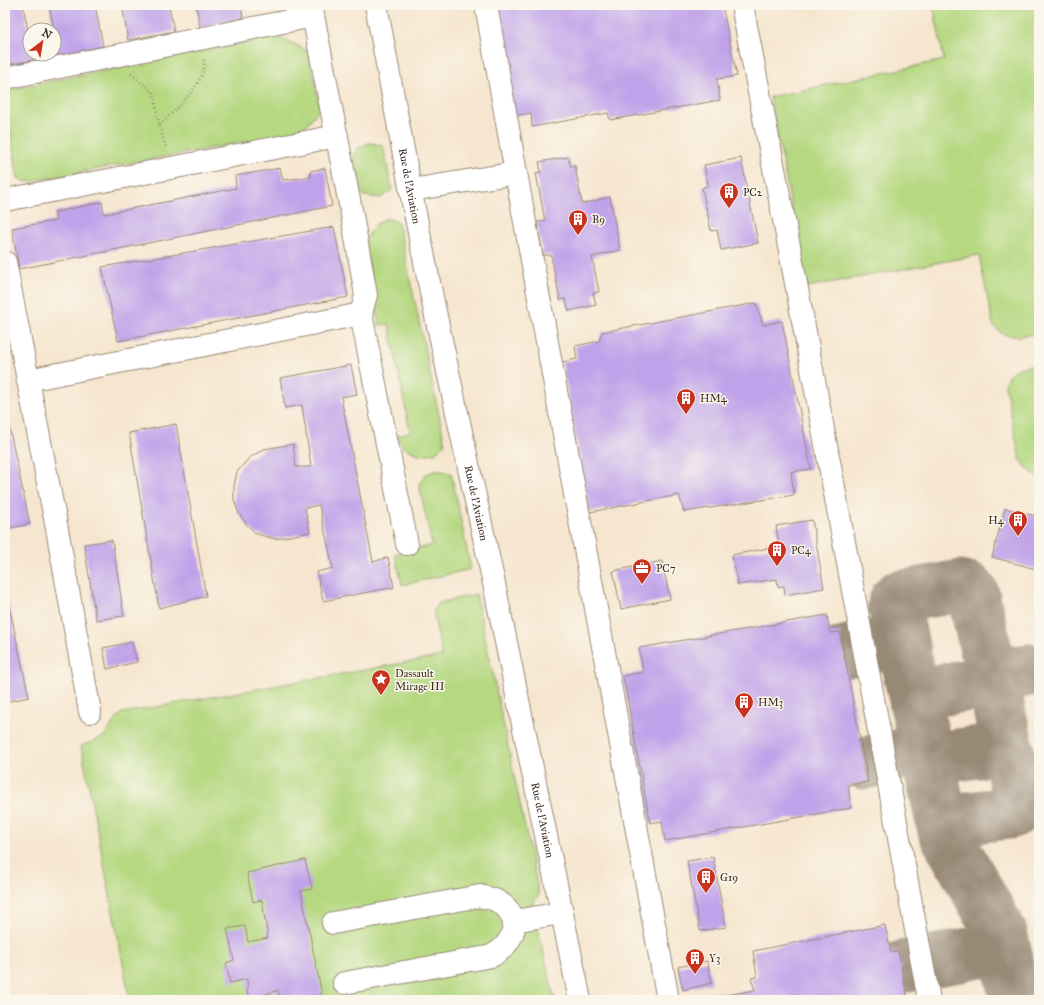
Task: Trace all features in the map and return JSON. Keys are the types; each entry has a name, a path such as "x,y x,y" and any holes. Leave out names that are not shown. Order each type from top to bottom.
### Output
{"street":[{"name":"Rue de l'Aviation","path":"376,5 434,307 493,579 580,1000"},
{"path":"486,5 668,1000"},
{"path":"742,5 790,250 929,1000"},
{"path":"5,78 200,38 281,13 312,11 337,136 366,295 361,314 407,544"},
{"path":"5,200 337,136"},
{"path":"411,190 516,172"},
{"path":"5,262 57,529 90,712"},
{"path":"28,380 361,314"},
{"path":"333,923 480,896 494,900 507,908 514,921 512,936 504,948 492,956 344,983"},
{"path":"514,921 562,913"}],"path":[{"path":"159,125 193,91 202,75 204,62 200,38"},
{"path":"125,54 127,70 154,93 159,125 171,167"}],"green space":[{"path":"933,5 1039,5 1039,333 1020,336 1008,335 997,330 993,325 979,255 807,287 770,97 944,60"},
{"path":"279,36 309,52 320,109 300,132 27,182 18,178 5,101 5,98 12,89"},
{"path":"369,143 383,145 392,190 381,198 364,196 355,187 350,163 357,149"},
{"path":"386,218 398,222 445,444 435,453 419,455 403,447 396,436 410,432 389,324 379,325 365,240 375,225"},
{"path":"1039,364 1039,478 1028,469 1020,459 1005,386 1006,380 1013,371 1022,367"},
{"path":"437,470 451,473 471,569 402,585 395,554 432,545 419,484 426,474"},
{"path":"476,594 539,894 532,905 555,1000 130,1000 81,746 104,737 122,713 442,656 433,611 439,603"}],"building":[{"path":"5,5 23,5 26,22 22,22 22,62 5,65"},
{"path":"49,5 95,5 103,46 62,55 62,22 52,22"},
{"path":"122,5 169,5 174,31 128,40"},
{"path":"196,5 241,5 243,18 200,28"},
{"path":"494,5 722,5 737,76 717,79 720,100 610,120 608,113 532,127 531,113 514,116"},
{"name":"B9","path":"568,157 571,167 575,166 582,204 610,197 620,250 592,257 599,292 593,293 596,305 569,311 565,299 560,300 551,255 543,255 537,222 545,221 536,173 541,172 539,162"},
{"name":"PC2","path":"741,158 758,243 721,250 717,230 711,231 702,188 708,185 704,165"},
{"path":"280,168 283,180 311,177 310,171 325,168 332,206 19,269 12,228 55,221 55,212 102,202 104,214 236,188 235,176"},
{"path":"334,227 348,297 118,341 102,267"},
{"name":"HM4","path":"756,303 763,325 782,321 811,469 791,472 794,495 684,512 679,495 590,512 562,362 577,359 575,346 599,341 602,332"},
{"path":"351,365 357,394 341,397 373,562 388,557 394,587 323,601 317,572 333,568 319,505 305,508 310,532 275,539 257,534 247,525 239,514 234,500 234,486 237,472 249,458 264,449 293,444 296,467 311,467 302,405 285,408 280,378"},
{"path":"5,408 30,524 5,529"},
{"path":"176,424 206,596 159,608 129,433"},
{"name":"H4","path":"1005,508 1039,517 1039,570 992,557"},
{"name":"PC4","path":"812,520 824,588 785,595 784,586 778,587 777,579 738,585 732,555 779,546 776,526"},
{"path":"112,540 124,616 96,620 84,544"},
{"name":"PC7","path":"662,561 670,599 621,609 613,571"},
{"path":"5,587 29,697 5,702"},
{"name":"HM3","path":"827,615 830,633 840,632 868,782 848,785 851,808 665,841 662,821 650,823 623,676 643,672 639,648"},
{"path":"132,642 137,662 107,669 103,648"},
{"name":"G19","path":"713,857 726,927 700,931 687,861"},
{"path":"305,860 312,889 301,891 323,1000 279,1000 278,990 248,1000 247,979 230,983 226,963 234,960 227,929 245,926 248,942 268,938 262,900 253,902 247,873"},
{"path":"885,925 891,952 898,951 908,1000 696,1000 755,990 751,978 757,977 753,951"},
{"name":"Y3","path":"707,961 712,983 683,990 678,967"}],"taxiway":[{"path":"944,831 945,823 950,820 1009,813 1016,809 1019,801 995,691 998,681 1005,674 996,672 990,667 973,594 968,588 960,586 898,597 894,605 944,831 1001,933 1016,1000"},
{"path":"844,652 888,643 895,643 905,650"},
{"path":"916,704 918,698 924,693 986,682 998,675 1029,670"},
{"path":"930,768 930,763 933,758 995,750 1003,746 1006,739"},
{"path":"864,763 912,751 919,751 928,758"},
{"path":"902,967 990,950 1000,952 1007,958"}],"place":[{"name":"PC2","path":"729,209"},
{"name":"B9","path":"578,236"},
{"name":"HM4","path":"686,415"},
{"name":"H4","path":"1018,537"},
{"name":"PC4","path":"777,567"},
{"name":"PC7","path":"642,585"},
{"name":"Dassault Mirage III","path":"381,696"},
{"name":"HM3","path":"744,719"},
{"name":"G19","path":"706,894"},
{"name":"Y3","path":"695,975"}]}
